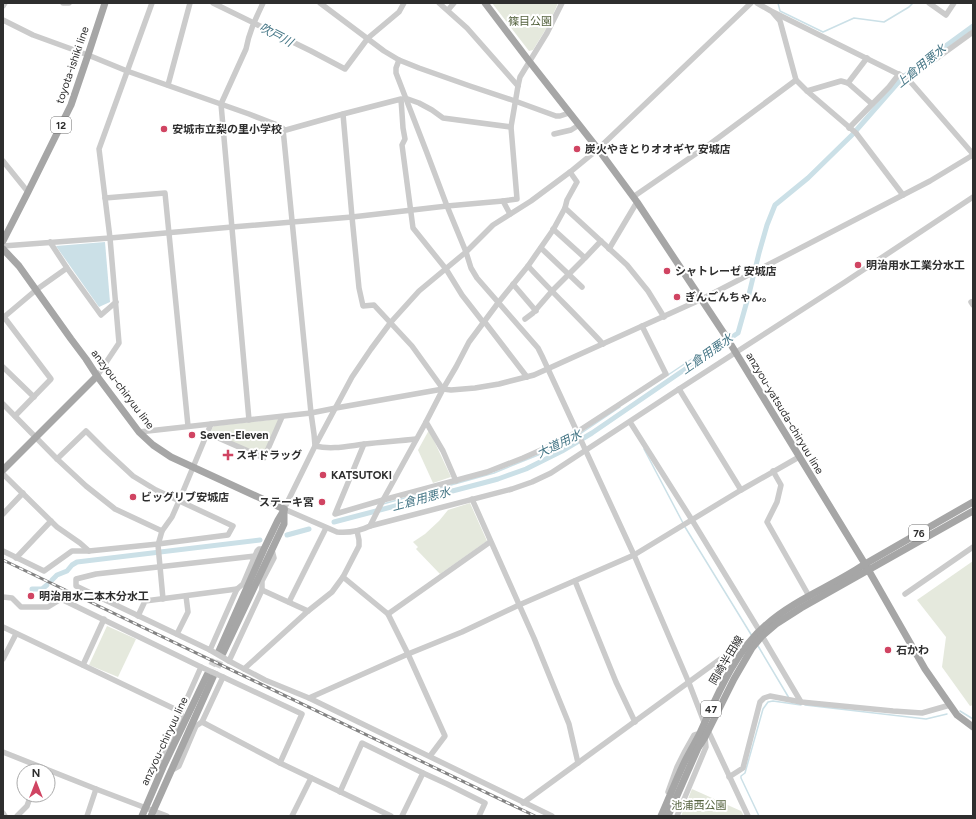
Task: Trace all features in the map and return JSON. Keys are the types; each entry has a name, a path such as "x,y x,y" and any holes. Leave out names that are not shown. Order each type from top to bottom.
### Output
{"main road":[{"name":"toyota-ishiki line","path":"3,241 71,105 105,3"},
{"name":"anzyou-yatsuda-chiryuu line","path":"485,3 635,199 725,335 866,568 925,669 957,715 973,727"},
{"name":"anzyou-chiryuu line","path":"3,247 19,266 97,376 139,432 153,445 171,457 284,509"},
{"path":"3,470 97,376"},
{"name":"76","path":"866,568 973,502"},
{"path":"221,652 268,550 278,520 284,509"},
{"name":"76","path":"866,568 973,510"},
{"name":"岡崎半田線","path":"668,816 685,762 702,735 708,729 761,633 775,618 809,596 847,575 866,568"},
{"name":"岡崎半田線","path":"702,735 704,722 725,680 753,636 776,624 866,568"},
{"name":"anzyou-chiryuu line","path":"142,816 150,811 171,770 210,676 163,767 150,811"},
{"name":"岡崎半田線","path":"660,816 674,795"}],"street":[{"path":"63,3 69,3"},
{"path":"97,376 119,343 110,238 98,149 152,3"},
{"path":"168,85 190,3"},
{"path":"213,3 311,51 344,69 368,38 399,12 404,3"},
{"path":"249,420 221,104 246,49 253,23 263,3"},
{"path":"439,3 467,28 518,86"},
{"path":"448,10 454,3"},
{"path":"3,247 169,232 352,218 410,210 517,199 511,127 520,77 547,33 562,3"},
{"path":"751,3 598,149 531,201 493,225 466,252 419,291 391,322 352,377 315,446 284,509 326,528 344,533 357,531 370,526 512,489 532,482 551,473 586,451 973,197"},
{"path":"139,432 311,413 443,389 452,390 475,388 499,384 534,375 702,299 903,195 973,154 908,79 901,74 757,3"},
{"path":"929,3 946,16 954,3"},
{"path":"324,4 384,51 399,60 556,116 569,113"},
{"path":"776,13 780,21 796,80 852,131 903,195"},
{"path":"3,20 33,35 127,71 280,126 286,130 404,99 419,103 443,118 511,127"},
{"path":"908,79 973,32"},
{"path":"848,83 867,58"},
{"path":"399,60 396,73 404,99 466,252 472,271 538,348 634,555 689,682 704,722 748,816"},
{"path":"852,131 872,104 901,74"},
{"path":"609,249 635,199 796,80"},
{"path":"807,91 841,81 848,83 872,104"},
{"path":"404,99 403,128 406,140 402,145 410,210 414,228 446,269 462,295 527,377"},
{"path":"343,114 359,288 363,306 374,305 391,322 412,346 443,389"},
{"path":"554,134 572,130 579,125"},
{"path":"283,129 315,446"},
{"path":"3,161 28,192"},
{"path":"370,526 469,342 541,248 565,208 567,200 576,182 570,172"},
{"path":"105,198 165,193 188,426"},
{"path":"502,201 510,214"},
{"path":"565,208 627,265 648,291 664,317"},
{"path":"553,229 584,258"},
{"path":"525,319 536,311 568,274 601,241"},
{"path":"50,242 67,268 102,315 116,302"},
{"path":"541,248 582,287"},
{"path":"528,266 603,344"},
{"path":"15,416 51,379 4,318 36,290 67,268"},
{"path":"513,284 536,311"},
{"path":"364,444 335,514 381,504 487,472 560,442 578,432 666,374 642,326"},
{"path":"3,367 34,397"},
{"path":"679,389 741,490"},
{"path":"3,404 57,459 86,486 115,509 162,530"},
{"path":"207,433 264,458 282,417"},
{"path":"426,422 456,481"},
{"path":"630,422 692,520 801,702"},
{"path":"163,599 158,555 158,545 162,530 172,517 211,424"},
{"path":"3,551 44,571 72,551 158,545 228,535 233,526 156,490 133,476 104,450 86,431 57,459"},
{"path":"315,446 322,448 338,448 416,439"},
{"path":"309,698 462,632 519,605 634,555 741,490 799,457"},
{"path":"774,471 780,486 777,502 767,522 809,596"},
{"path":"3,474 57,527 89,551"},
{"path":"3,514 23,493"},
{"path":"472,499 534,638 570,724 578,763"},
{"path":"16,558 51,521"},
{"path":"289,602 326,528"},
{"path":"244,669 308,610 332,592 343,577 359,546 357,531"},
{"path":"388,614 490,542"},
{"path":"905,594 973,547"},
{"path":"210,650 237,589 243,584 257,551 259,549 268,550 274,558 262,581 262,590 229,661"},
{"path":"255,556 96,574 76,579 76,586 210,650 265,680 309,698 552,816"},
{"path":"343,577 388,614 408,654 445,736 430,756"},
{"path":"575,581 616,682 635,722"},
{"path":"138,616 145,601 237,589"},
{"path":"262,590 308,610"},
{"path":"177,634 188,612 186,596"},
{"path":"3,597 12,598 21,607 48,607 61,599 302,714 280,763"},
{"path":"83,665 104,619"},
{"path":"3,627 181,712"},
{"path":"3,659 16,634"},
{"path":"523,803 741,644 746,646"},
{"path":"163,767 162,759 181,721 181,712 201,667"},
{"path":"171,770 179,766 196,726 202,722 223,677"},
{"path":"729,777 743,768 760,702 764,698 770,696 801,702 922,713 950,705"},
{"path":"202,722 280,763 391,816"},
{"path":"660,816 677,767 685,751 694,735 702,735 706,748 677,816"},
{"path":"340,792 362,743 485,803 479,816"},
{"path":"3,752 27,763"},
{"path":"402,816 423,774"},
{"path":"56,775 150,811 168,816"},
{"path":"292,816 311,778"},
{"path":"87,816 96,789"},
{"path":"17,816 28,803"}],"green space":[{"name":"篠目公園","path":"492,3 558,3 549,24 533,50 529,51"},
{"path":"278,419 279,421 264,454 260,455 212,433 214,426"},
{"path":"429,430 451,477 433,483 418,450"},
{"path":"470,503 487,541 440,574 416,549 418,547 413,542 425,534 448,510"},
{"path":"973,561 973,705 970,706 942,667 946,637 917,600"},
{"path":"107,626 136,639 118,677 89,665"},
{"name":"池浦西公園","path":"692,789 741,811 744,816 681,816"}],"water":[{"path":"105,242 110,302 99,307 56,246"}],"waterway":[{"path":"778,3 780,11 823,32 854,18 884,22 913,3"},
{"name":"上倉用悪水","path":"334,522 498,479 526,469 562,451 592,433 738,333 767,225 775,205 808,178 853,134 903,77 973,26"},
{"name":"大道用水","path":"668,375 720,340"},
{"name":"大道用水","path":"580,434 620,407"},
{"name":"大道用水","path":"383,504 494,473 553,449 577,437"},
{"path":"644,449 683,523"},
{"path":"685,527 752,636"},
{"name":"上倉用悪水","path":"287,535 309,529"},
{"name":"上倉用悪水","path":"52,580 57,575 67,571 77,562 260,540"},
{"name":"上倉用悪水","path":"32,589 42,589 47,585"},
{"path":"758,646 789,698"},
{"path":"759,816 741,776 745,773 763,709 768,702 773,701 801,705"},
{"path":"805,705 926,719 947,714"},
{"path":"960,711 973,719"}],"tunnel":[{"path":"207,675 219,651"},
{"path":"213,677 223,653"}],"railway":[{"path":"3,560 535,816"}],"place":[{"name":"安城市立梨の里小学校","path":"164,129"},
{"name":"炭火やきとりオオギヤ 安城店","path":"577,149"},
{"name":"明治用水工業分水工","path":"858,265"},
{"name":"シャトレーゼ 安城店","path":"667,271"},
{"name":"ぎんごんちゃん。","path":"677,297"},
{"name":"Seven-Eleven","path":"192,435"},
{"name":"スギドラッグ","path":"228,455"},
{"name":"KATSUTOKI","path":"323,475"},
{"name":"ビッグリブ安城店","path":"133,497"},
{"name":"ステーキ宮","path":"322,502"},
{"name":"明治用水二本木分水工","path":"31,596"},
{"name":"石かわ","path":"888,650"}],"water label":[{"name":"吹戸川","path":"276,35"}]}
